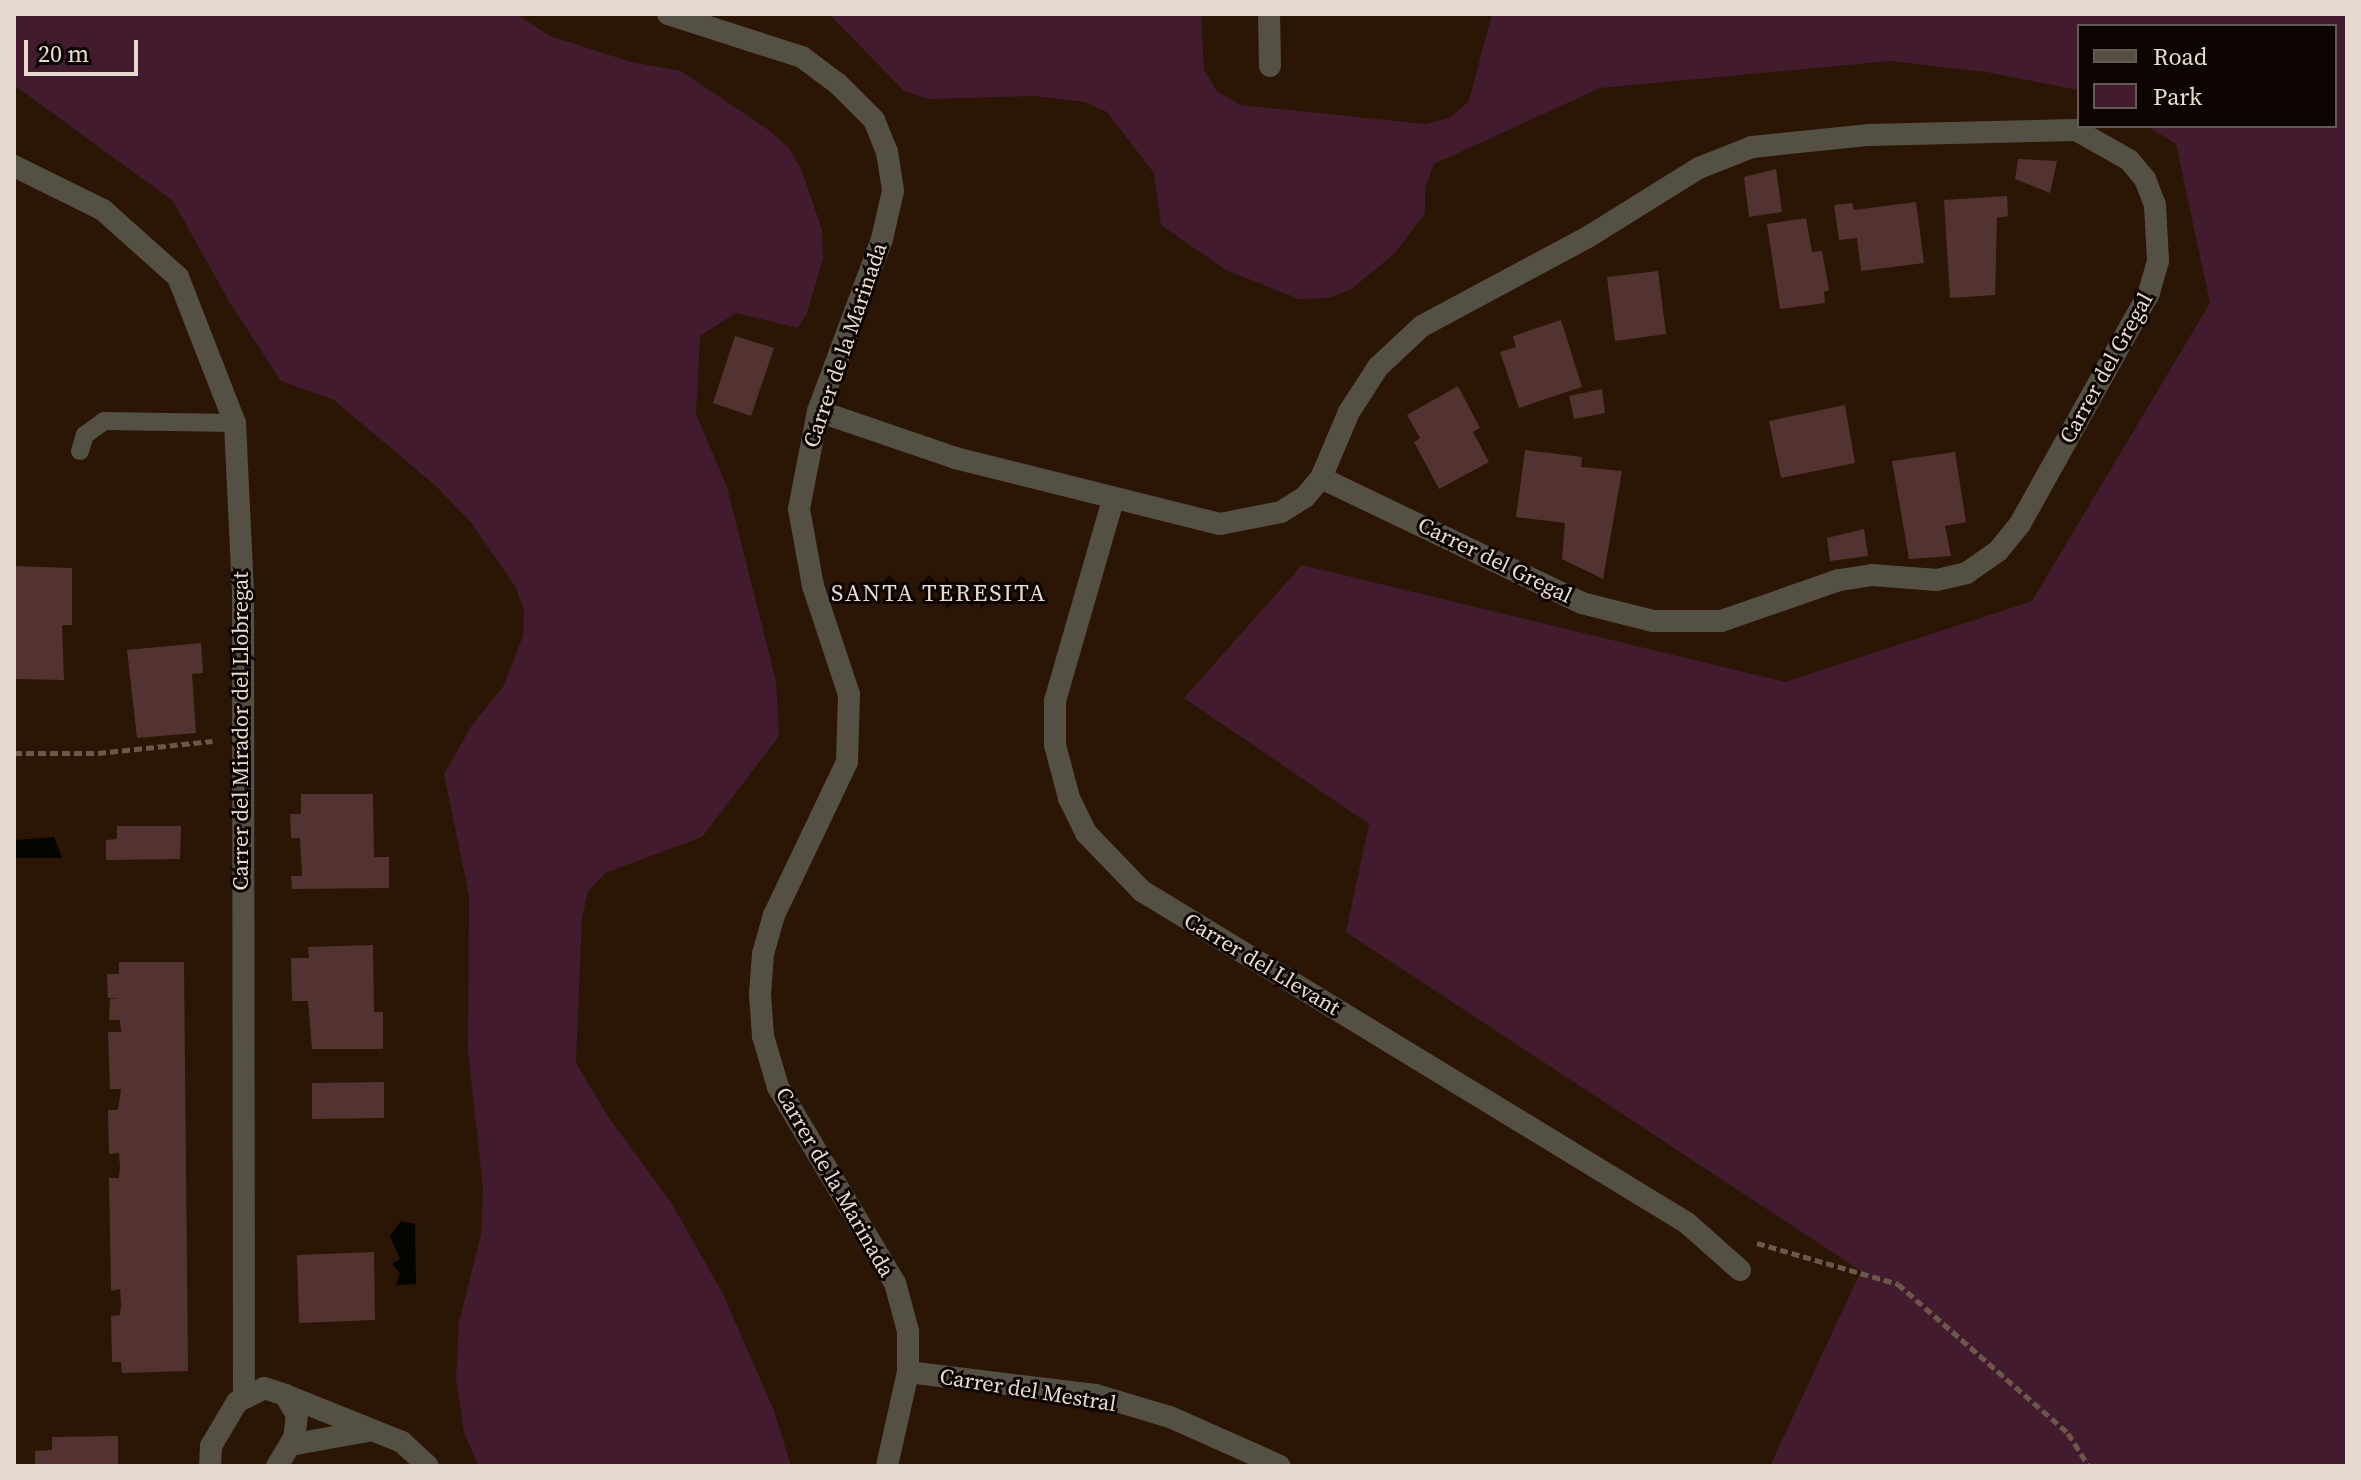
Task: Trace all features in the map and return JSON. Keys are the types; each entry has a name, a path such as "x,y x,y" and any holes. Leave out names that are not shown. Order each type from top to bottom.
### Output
{"street":[{"name":"Carrer de la Marinada","path":"668,14 802,57 874,120 887,152 893,191 882,239 818,411 799,509 813,586 849,694 851,730 835,794 774,915 763,954 762,1022 778,1087 895,1283 908,1331 908,1372 887,1466"},
{"path":"1269,14 1270,66"},
{"name":"Carrer del Gregal","path":"818,411 955,458 1113,500 1220,524 1281,512 1321,478 1349,412 1378,367 1422,326 1588,237 1699,168 1752,147 1869,135 2076,130 2129,160 2145,179 2155,205 2158,261 2149,293 2020,524 1998,551 1967,573 1937,580 1872,575 1839,580 1721,621 1653,621 1582,603 1321,478"},
{"name":"Carrer del Mirador del Llobregat","path":"14,166 103,210 178,277 235,423 243,591 244,1395"},
{"name":"Carrer del Llevant","path":"1113,500 1055,701 1055,745 1069,798 1086,833 1142,891 1687,1223 1740,1270"},
{"name":"Carrer del Mestral","path":"908,1372 1096,1395 1170,1417 1280,1466"},
{"path":"210,1466 211,1446 244,1395 264,1388 367,1431 402,1442 428,1466"},
{"path":"277,1466 290,1445 297,1415 285,1395"},
{"path":"290,1445 367,1431"}],"lane":[{"path":"80,451 85,435 104,421 235,423"}],"path":[{"path":"14,753 98,753 203,742"},
{"path":"1747,1241 1898,1284 2068,1433 2089,1466"}],"green space":[{"path":"14,14 516,14 550,36 631,62 681,71 770,131 789,148 802,171 822,230 823,259 807,313 798,328 736,313 700,336 696,414 727,487 776,681 779,736 702,837 605,873 588,892 582,917 576,1063 607,1115 672,1204 723,1294 774,1411 791,1466 479,1466 464,1433 456,1379 459,1323 481,1235 483,1188 468,1051 469,896 444,774 472,725 503,687 523,636 524,610 515,586 472,524 437,487 334,400 281,381 230,303 173,201 14,85"},
{"path":"829,14 1201,14 1204,70 1217,91 1240,105 1425,124 1450,118 1469,101 1492,14 2347,14 2347,1466 1770,1466 1861,1271 1346,932 1369,824 1184,698 1302,565 1785,682 2032,601 2210,303 2176,144 2150,128 2337,128 2337,24 2077,24 2077,90 1986,72 1890,61 1600,88 1434,164 1425,187 1425,213 1394,254 1350,290 1328,298 1299,299 1226,270 1161,225 1154,173 1107,112 1085,102 1034,96 928,99 904,91"}],"shaded area":[{"path":"54,837 62,858 16,858 16,840"},
{"path":"401,1221 415,1224 416,1284 396,1285 400,1273 392,1264 400,1259 390,1236"}],"building":[{"path":"2018,159 2057,161 2050,193 2015,179"},
{"path":"1776,169 1782,212 1749,217 1744,177"},
{"path":"2007,196 2008,216 1997,218 1995,295 1950,298 1944,200"},
{"path":"1916,202 1924,263 1861,271 1857,238 1839,240 1834,205 1852,203 1854,210"},
{"path":"1806,218 1812,252 1822,251 1829,290 1824,292 1825,303 1780,309 1767,224"},
{"path":"1658,271 1666,334 1615,341 1607,277"},
{"path":"1561,320 1582,387 1519,408 1500,352 1516,347 1513,336"},
{"path":"735,336 774,348 751,416 713,403"},
{"path":"1458,386 1480,428 1473,432 1489,462 1439,489 1414,442 1420,438 1407,415"},
{"path":"1602,389 1605,413 1574,419 1569,396"},
{"path":"1845,405 1855,463 1781,478 1769,421"},
{"path":"1525,450 1582,457 1581,467 1622,471 1603,579 1562,559 1565,523 1516,517"},
{"path":"1955,452 1966,522 1945,526 1951,556 1909,559 1892,461"},
{"path":"1864,529 1868,556 1830,561 1827,538"},
{"path":"14,566 72,568 72,625 62,625 64,680 14,679"},
{"path":"201,643 203,673 192,674 196,733 137,738 127,650"},
{"path":"301,794 373,794 374,857 389,857 389,888 292,889 291,876 302,876 300,838 291,838 290,814 301,814"},
{"path":"117,826 181,826 180,859 106,860 106,840 117,839"},
{"path":"373,945 374,1012 383,1012 383,1049 312,1049 308,1001 292,1001 291,958 309,958 308,947"},
{"path":"119,962 184,962 188,1371 122,1373 121,1362 112,1362 111,1316 120,1315 121,1304 120,1289 111,1291 109,1178 119,1178 120,1167 119,1153 109,1154 108,1110 118,1110 121,1089 110,1089 108,1032 121,1032 120,1020 109,1020 110,999 119,998 108,998 107,974 119,974"},
{"path":"384,1082 384,1118 312,1119 312,1083"},
{"path":"374,1252 375,1320 299,1323 297,1255"},
{"path":"118,1436 118,1466 35,1466 35,1451 52,1450 52,1437"}],"district":[{"name":"SANTA TERESITA","path":"939,593"}]}
